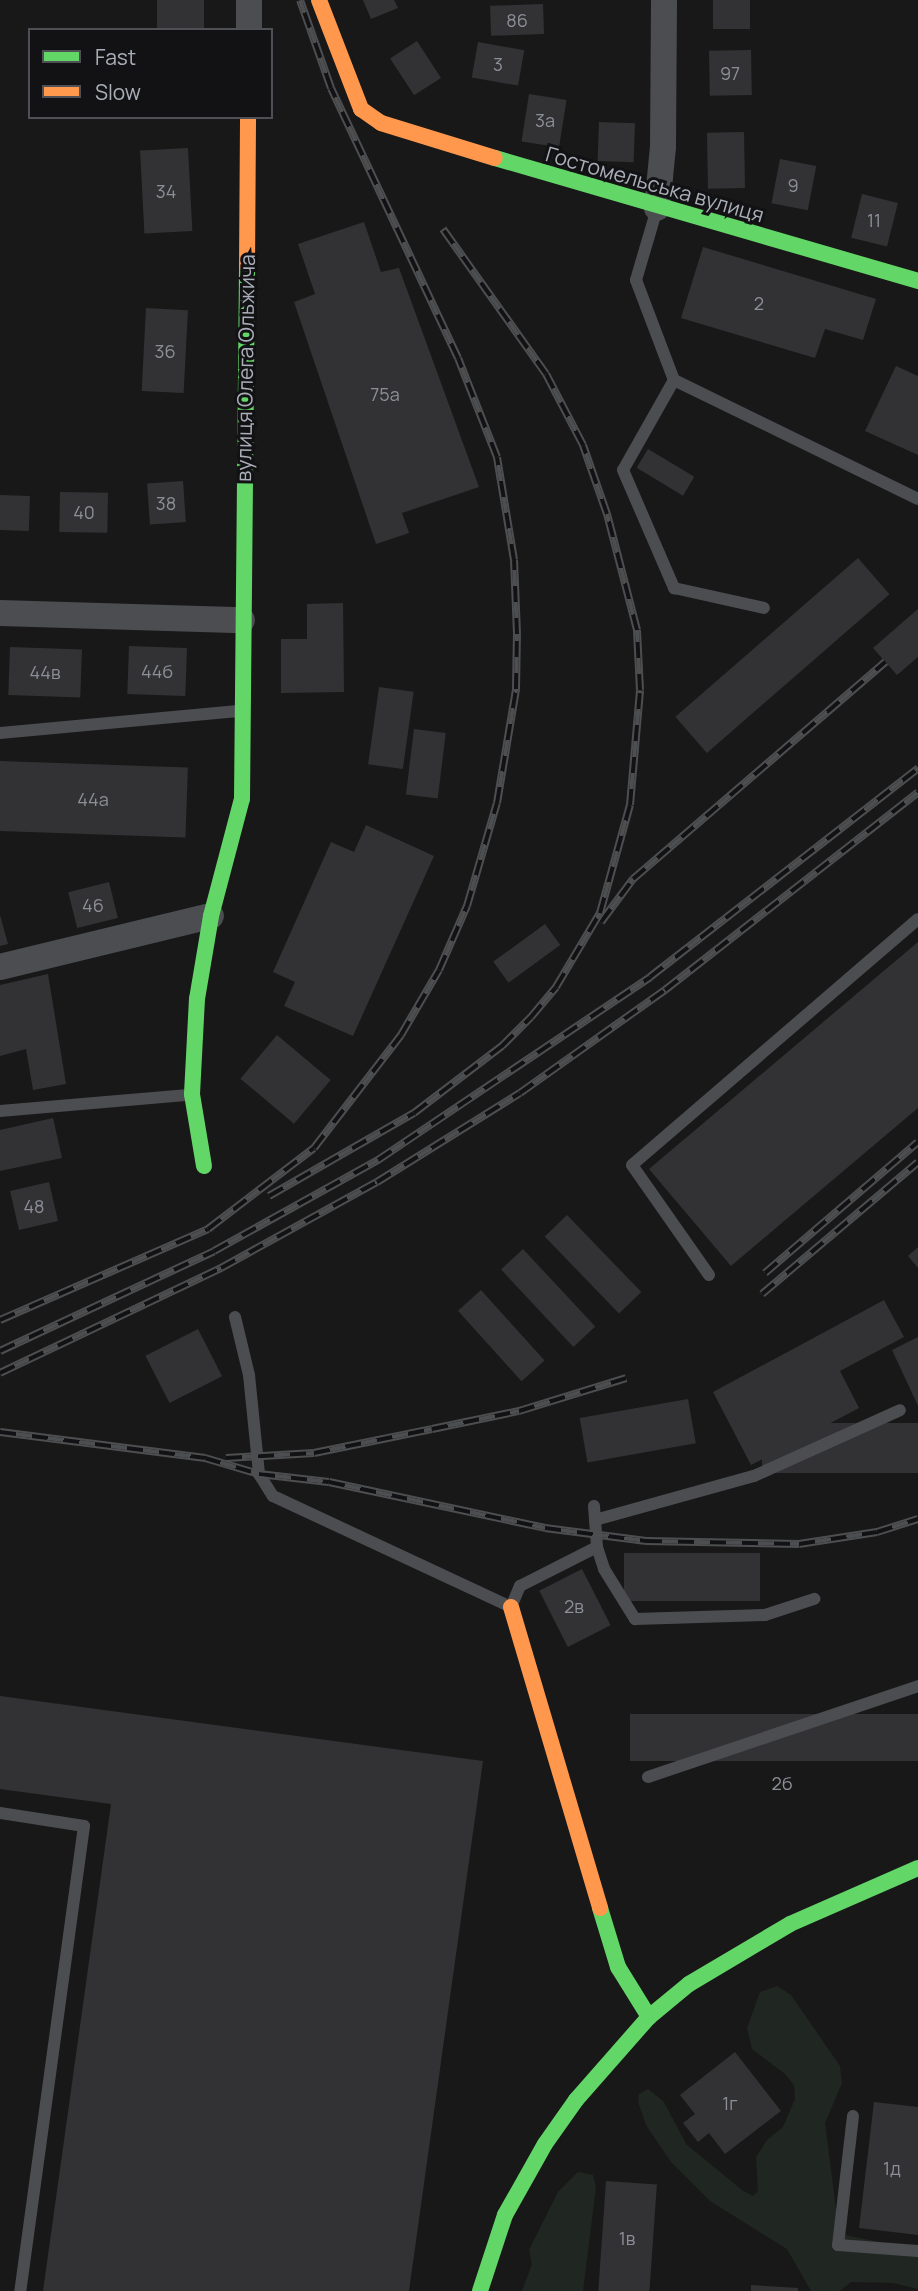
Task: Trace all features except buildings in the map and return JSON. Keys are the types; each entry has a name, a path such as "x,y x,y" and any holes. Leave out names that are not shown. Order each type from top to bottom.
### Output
{"street":[{"path":"249,0 249,28"},
{"name":"Гостомельська вулиця","path":"319,0 361,109 381,123 657,208 918,281"},
{"path":"657,208 663,147 664,0"},
{"name":"вулиця Олега Ольжича","path":"204,1166 192,1094 198,999 211,916 242,799 248,119"},
{"path":"0,612 242,620"},
{"path":"0,967 211,916"},
{"path":"511,1607 618,1967 649,2017"},
{"path":"480,2291 505,2215 545,2144 576,2099 649,2017 690,1984 790,1924 918,1868"}],"lane":[{"path":"657,208 636,280 674,380 918,499"},
{"path":"674,380 623,470 674,588 764,608"},
{"path":"0,733 242,711"},
{"path":"709,1275 632,1166 918,919"},
{"path":"0,1111 192,1094"},
{"path":"235,1317 249,1376 259,1474 273,1496 511,1607 520,1586 597,1547"},
{"path":"595,1520 754,1476 900,1410"},
{"path":"594,1506 597,1547 604,1569 635,1619 765,1615 814,1599"},
{"path":"648,1777 918,1686"},
{"path":"0,1813 84,1826 20,2291"},
{"path":"853,2116 838,2245 918,2251"}],"shaded area":[{"path":"777,1986 791,1995 840,2066 842,2083 825,2123 837,2217 845,2235 918,2250 918,2289 893,2283 851,2282 840,2291 811,2291 787,2249 710,2201 671,2162 646,2125 638,2102 639,2094 648,2089 664,2102 686,2144 742,2190 753,2196 758,2191 756,2157 767,2140 783,2127 795,2099 794,2085 785,2074 752,2049 747,2028 760,1992"},
{"path":"578,2172 593,2175 596,2187 583,2291 522,2291 532,2264 529,2250 558,2192"}],"railway":[{"path":"0,1320 208,1229 314,1148 401,1035 439,970 467,906 497,803 516,689 517,634 514,560 497,457 458,358 331,88 300,0"},
{"path":"269,1196 414,1113 502,1046 531,1017 556,987 600,913 630,805 640,690 637,630 607,514 583,445 546,374 443,229"},
{"path":"601,922 633,879 885,662"},
{"path":"0,1351 214,1251 378,1160 650,977 918,768"},
{"path":"0,1373 221,1268 377,1182 520,1093 665,990 918,792"},
{"path":"765,1273 918,1142"},
{"path":"762,1294 918,1162"},
{"path":"226,1458 314,1453 519,1411 626,1378"},
{"path":"0,1432 205,1458 259,1474 329,1482 545,1528 646,1541 799,1544 877,1532 918,1519"}],"traffic: fast":[{"path":"495,158 918,281"},
{"path":"204,1166 192,1094 197,999 211,916 242,799 247,265"},
{"path":"480,2291 505,2215 545,2144 576,2100 649,2017 689,1984 790,1924 918,1868"},
{"path":"600,1908 618,1967 649,2017"}],"traffic: slow":[{"path":"319,0 361,109 381,123 495,158"},
{"path":"247,265 248,119"},
{"path":"511,1607 600,1908"}]}
